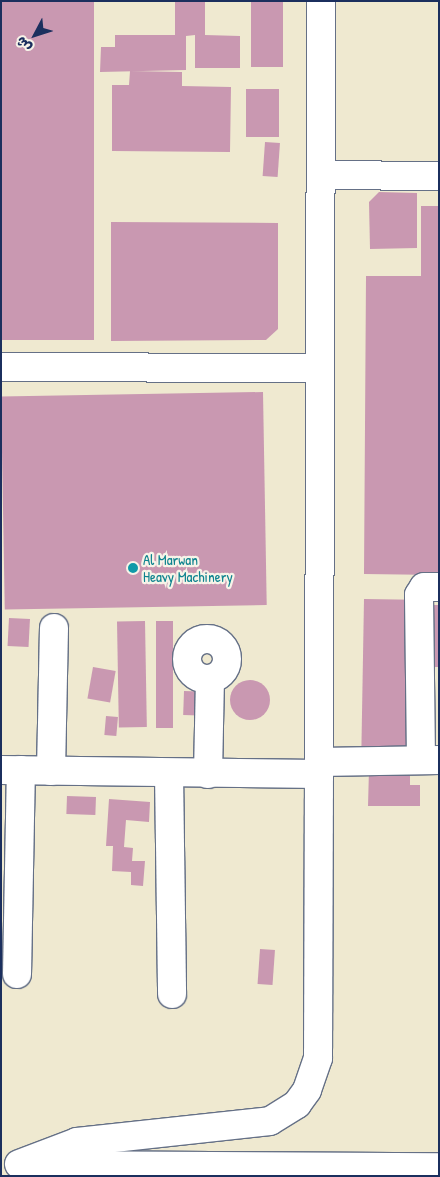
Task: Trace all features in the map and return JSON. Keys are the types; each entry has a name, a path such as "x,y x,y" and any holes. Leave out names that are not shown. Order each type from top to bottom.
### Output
{"main road":[{"path":"10,1164 77,1142 270,1121 297,1104 307,1090 318,1058 318,368 324,175 321,1"},
{"path":"324,175 439,176"},
{"path":"1,367 318,368"},
{"path":"17,974 11,770 208,774 430,760 419,595 424,587 439,587"},
{"path":"51,771 54,628"},
{"path":"208,774 210,680"},
{"path":"169,773 172,994"},
{"path":"10,1164 439,1167"}],"building":[{"path":"1,1 94,1 94,340 1,340"},
{"path":"175,1 205,1 205,35 240,36 240,68 195,68 195,35 186,36 186,70 100,72 101,47 115,47 115,35 175,35"},
{"path":"251,1 283,1 283,67 251,67"},
{"path":"130,71 182,72 182,86 231,87 230,152 112,151 112,85 129,85"},
{"path":"246,89 279,89 279,137 246,137"},
{"path":"265,142 280,143 278,177 263,176"},
{"path":"379,192 417,193 417,248 370,249 369,202"},
{"path":"421,206 439,206 439,575 364,574 366,276 421,276"},
{"path":"111,222 278,223 278,329 266,340 111,341"},
{"path":"263,392 267,605 5,610 1,397"},
{"path":"364,599 414,600 411,753 361,752"},
{"path":"434,605 439,605 439,667 434,667"},
{"path":"9,618 30,619 29,647 8,646"},
{"path":"117,621 145,621 147,727 119,727"},
{"path":"156,621 173,621 173,728 156,728"},
{"path":"93,667 116,671 110,703 87,699"},
{"path":"250,680 264,686 270,700 264,714 250,720 236,714 230,700 236,686"},
{"path":"184,691 208,692 207,716 183,715"},
{"path":"106,716 118,717 116,736 104,735"},
{"path":"369,769 410,769 410,785 420,785 420,806 368,806"},
{"path":"67,796 96,797 95,815 66,814"},
{"path":"109,799 150,802 149,822 126,820 124,847 133,848 132,861 145,861 143,886 131,885 131,872 112,871 113,846 106,846"},
{"path":"260,949 275,950 273,985 258,984"}],"place":[{"name":"Al Marwan Heavy Machinery","path":"133,568"}]}
